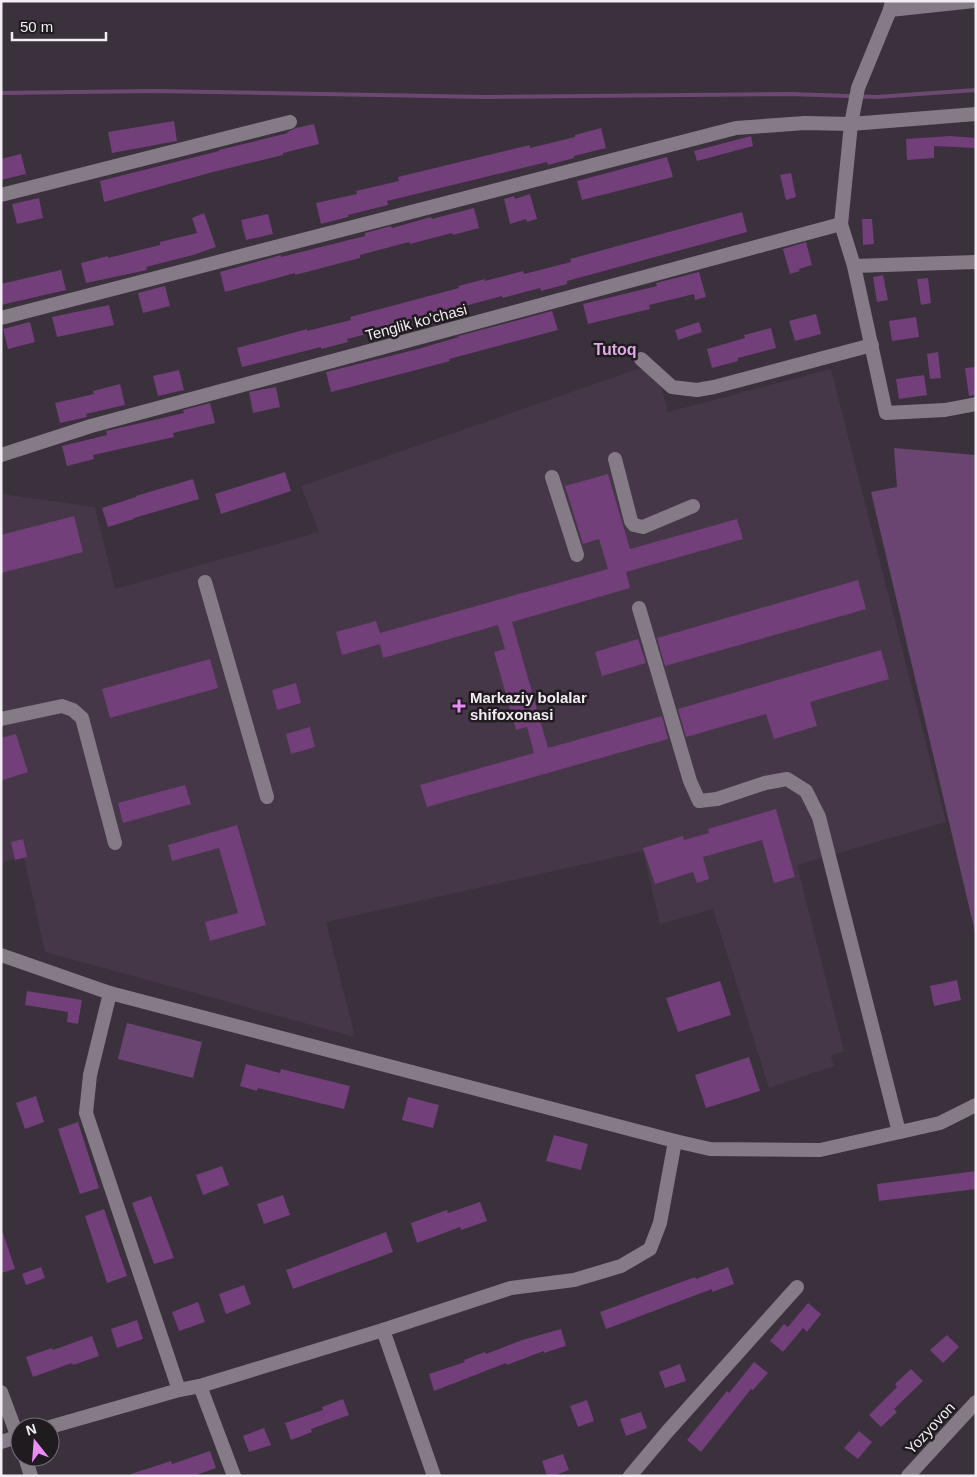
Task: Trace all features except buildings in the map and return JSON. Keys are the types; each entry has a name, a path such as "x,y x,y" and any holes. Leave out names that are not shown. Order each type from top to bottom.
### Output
{"street":[{"path":"974,1 891,6 858,88 852,118 841,224 854,266 886,413 944,410 976,404"},
{"path":"1,318 736,128 805,124 852,118 976,114"},
{"path":"1,195 290,122"},
{"name":"Tenglik ko'chasi","path":"1,455 90,426 841,224"},
{"path":"854,266 976,262"},
{"path":"641,359 672,387 697,390 872,345"},
{"path":"615,460 631,521 634,525 643,527 693,506"},
{"path":"552,478 577,554"},
{"path":"205,582 266,797"},
{"path":"639,608 690,781 699,801 717,799 764,783 787,779 806,791 819,817 899,1132"},
{"path":"1,718 62,706 73,710 82,718 115,843"},
{"path":"1,955 110,993 710,1149 820,1150 940,1123 976,1105"},
{"path":"110,993 90,1075 86,1113 179,1390"},
{"path":"60,1424 179,1390 200,1386 383,1330 511,1288 574,1280 621,1266 650,1249 660,1223 674,1141"},
{"path":"630,1476 797,1287"},
{"path":"383,1330 434,1476"},
{"path":"200,1386 234,1476"},
{"path":"1,1392 11,1417"},
{"name":"Yozyovon","path":"908,1476 976,1402"}],"shaded area":[{"name":"Markaziy bolalar shifoxonasi","path":"655,363 668,412 831,369 946,822 797,865 844,1051 831,1056 834,1066 769,1088 713,909 660,924 643,851 326,922 355,1037 45,952 24,858 1,863 1,494 95,507 115,589 319,532 301,486"},
{"path":"894,448 976,455 976,936 871,492 897,487"},
{"path":"127,1023 202,1042 193,1078 118,1059"}],"waterway":[{"path":"1,93 154,91 485,97 791,94 876,97 976,90"}],"place":[{"name":"Markaziy bolalar shifoxonasi","path":"459,706"}],"district":[{"name":"Tutoq","path":"615,349"}]}
